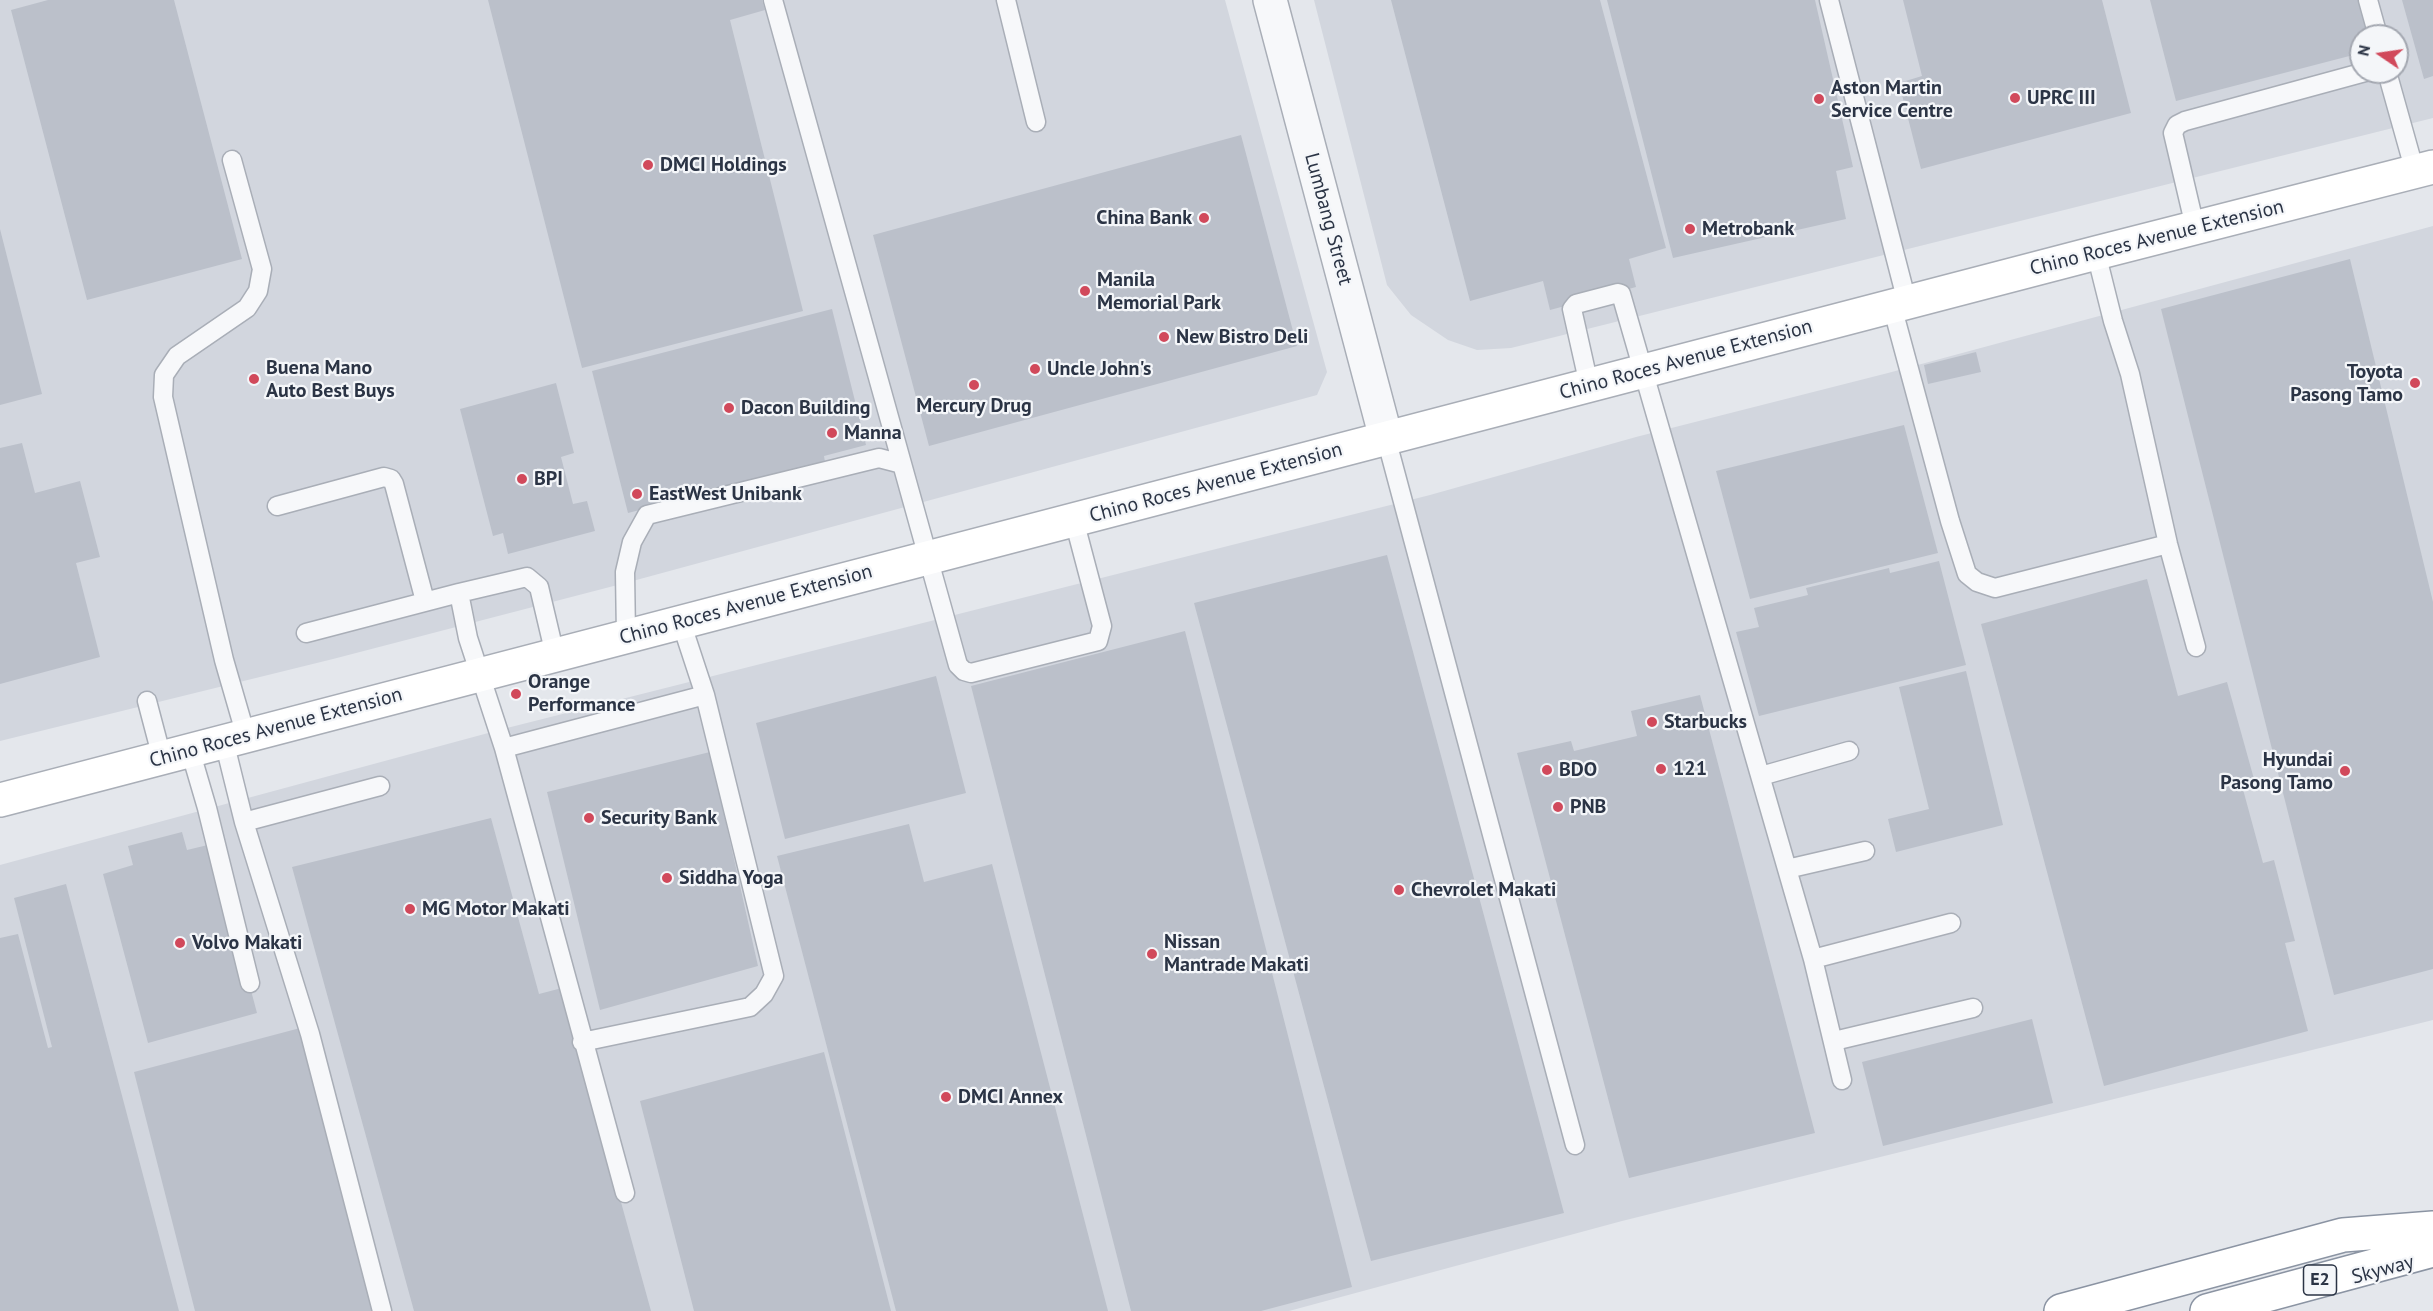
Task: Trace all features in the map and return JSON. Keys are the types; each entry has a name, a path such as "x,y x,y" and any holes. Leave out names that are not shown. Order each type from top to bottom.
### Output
{"main road":[{"name":"Chino Roces Avenue Extension","path":"0,800 2096,252 2424,170"},
{"path":"2061,1311 2343,1236 2433,1228"},
{"name":"E2","path":"2207,1311 2433,1250"},
{"name":"Skyway","path":"2228,1311 2433,1256"}],"street":[{"name":"Lumbang Street","path":"1270,0 1386,438"}],"lane":[{"path":"772,0 958,665 964,671 971,673 1098,641 1102,626 1074,520"},
{"path":"1006,0 1036,122"},
{"path":"1829,0 1950,521 1967,574 1977,582 1995,588 2169,544"},
{"path":"2368,0 2375,24"},
{"path":"2195,227 2173,134 2177,125 2349,76"},
{"path":"2392,84 2424,170"},
{"path":"231,160 262,269 258,291 247,308 177,356 164,375 163,397 224,660 244,822 310,1034 382,1311"},
{"path":"2096,252 2112,321 2130,374 2169,544 2196,646"},
{"path":"1589,385 1572,309 1576,304 1618,292 1622,294 1761,776 1813,959 1842,1080"},
{"path":"1386,438 1575,1144"},
{"path":"626,636 625,573 632,542 647,515 879,458 902,464"},
{"path":"277,506 384,477 391,479 425,601"},
{"path":"306,633 527,577 538,587 555,655"},
{"path":"459,593 468,638 504,748 582,1042 625,1193"},
{"path":"582,1042 750,1007 764,993 774,976 705,695 681,622"},
{"path":"504,748 705,695"},
{"path":"147,701 207,808 250,983"},
{"path":"1761,776 1849,751"},
{"path":"244,822 380,786"},
{"path":"1787,869 1865,851"},
{"path":"1813,959 1951,923"},
{"path":"1834,1041 1973,1008"}],"shaded area":[{"path":"0,0 1225,0 1327,372 1317,395 629,582 333,659 0,741"},
{"path":"1314,0 2433,0 2433,118 1511,348 1477,350 1448,340 1411,315 1387,285"},
{"path":"2433,226 2433,1020 1622,1221 1289,1311 0,1311 0,865 503,729 1430,495 1636,437 1888,373"}],"building":[{"path":"48,0 174,0 242,259 87,300 11,10"},
{"name":"DMCI Holdings","path":"488,0 762,0 765,10 730,20 803,311 582,368"},
{"path":"1391,0 1600,0 1666,248 1629,259 1636,287 1550,310 1543,281 1470,301"},
{"path":"1607,0 1815,0 1853,167 1836,171 1846,219 1673,258"},
{"name":"UPRC III","path":"1903,0 2102,0 2131,113 1921,169 1899,83 1922,76"},
{"path":"2150,0 2362,0 2368,24 2349,24 2349,56 2176,101"},
{"path":"2402,0 2433,0 2433,76 2424,79"},
{"name":"Manila Memorial Park","path":"1241,135 1297,346 929,446 873,235"},
{"path":"0,229 42,394 0,405"},
{"name":"Hyundai Pasong Tamo","path":"2350,259 2433,602 2433,969 2334,995 2161,309"},
{"name":"Dacon Building","path":"832,309 866,445 824,456 825,462 628,513 592,371"},
{"path":"1976,352 1981,372 1928,384 1924,365"},
{"name":"BPI","path":"556,383 574,453 561,457 573,504 587,501 595,531 508,554 503,533 493,536 460,409"},
{"path":"1904,425 1938,553 1750,599 1716,471"},
{"path":"22,443 35,493 80,481 100,557 76,563 100,657 0,684 0,448"},
{"name":"Chevrolet Makati","path":"1387,555 1564,1213 1371,1261 1194,603"},
{"path":"1939,561 1966,665 1759,716 1736,632 1759,627 1754,608 1808,595 1806,588 1889,568 1890,573"},
{"path":"2147,579 2178,696 2227,682 2254,779 2241,782 2263,863 2274,860 2295,941 2285,943 2308,1031 2104,1086 1981,624"},
{"name":"Nissan Mantrade Makati","path":"1185,631 1352,1287 1261,1311 1131,1311 971,686"},
{"path":"1966,671 2003,825 1896,852 1888,819 1929,809 1899,687"},
{"path":"936,676 966,793 785,839 756,723"},
{"path":"1700,695 1815,1133 1629,1178 1517,753 1571,741 1574,751 1637,736 1631,711"},
{"path":"710,752 758,966 600,1010 547,792"},
{"path":"491,818 539,994 562,988 651,1311 414,1311 292,867"},
{"name":"DMCI Annex","path":"909,824 924,882 992,864 1108,1311 896,1311 777,856"},
{"name":"Volvo Makati","path":"182,832 187,850 212,844 257,1013 148,1043 103,874 133,865 128,846"},
{"path":"66,884 179,1311 0,1311 0,938 18,934 48,1048 52,1047 14,898"},
{"path":"2032,1019 2053,1103 1883,1146 1862,1062"},
{"path":"304,1027 378,1311 195,1311 134,1072"},
{"path":"824,1052 891,1311 694,1311 640,1101"}],"place":[{"name":"UPRC III","path":"2015,98"},
{"name":"Aston Martin Service Centre","path":"1819,99"},
{"name":"DMCI Holdings","path":"648,165"},
{"name":"China Bank","path":"1204,218"},
{"name":"Metrobank","path":"1690,229"},
{"name":"Manila Memorial Park","path":"1085,291"},
{"name":"New Bistro Deli","path":"1164,337"},
{"name":"Uncle John's","path":"1035,369"},
{"name":"Buena Mano Auto Best Buys","path":"254,379"},
{"name":"Toyota Pasong Tamo","path":"2415,383"},
{"name":"Mercury Drug","path":"974,385"},
{"name":"Dacon Building","path":"729,408"},
{"name":"Manna","path":"832,433"},
{"name":"BPI","path":"522,479"},
{"name":"EastWest Unibank","path":"637,494"},
{"name":"Orange Performance","path":"516,694"},
{"name":"Starbucks","path":"1652,722"},
{"name":"121","path":"1661,769"},
{"name":"BDO","path":"1547,770"},
{"name":"Hyundai Pasong Tamo","path":"2345,771"},
{"name":"PNB","path":"1558,807"},
{"name":"Security Bank","path":"589,818"},
{"name":"Siddha Yoga","path":"667,878"},
{"name":"Chevrolet Makati","path":"1399,890"},
{"name":"MG Motor Makati","path":"410,909"},
{"name":"Volvo Makati","path":"180,943"},
{"name":"Nissan Mantrade Makati","path":"1152,954"},
{"name":"DMCI Annex","path":"946,1097"}]}
